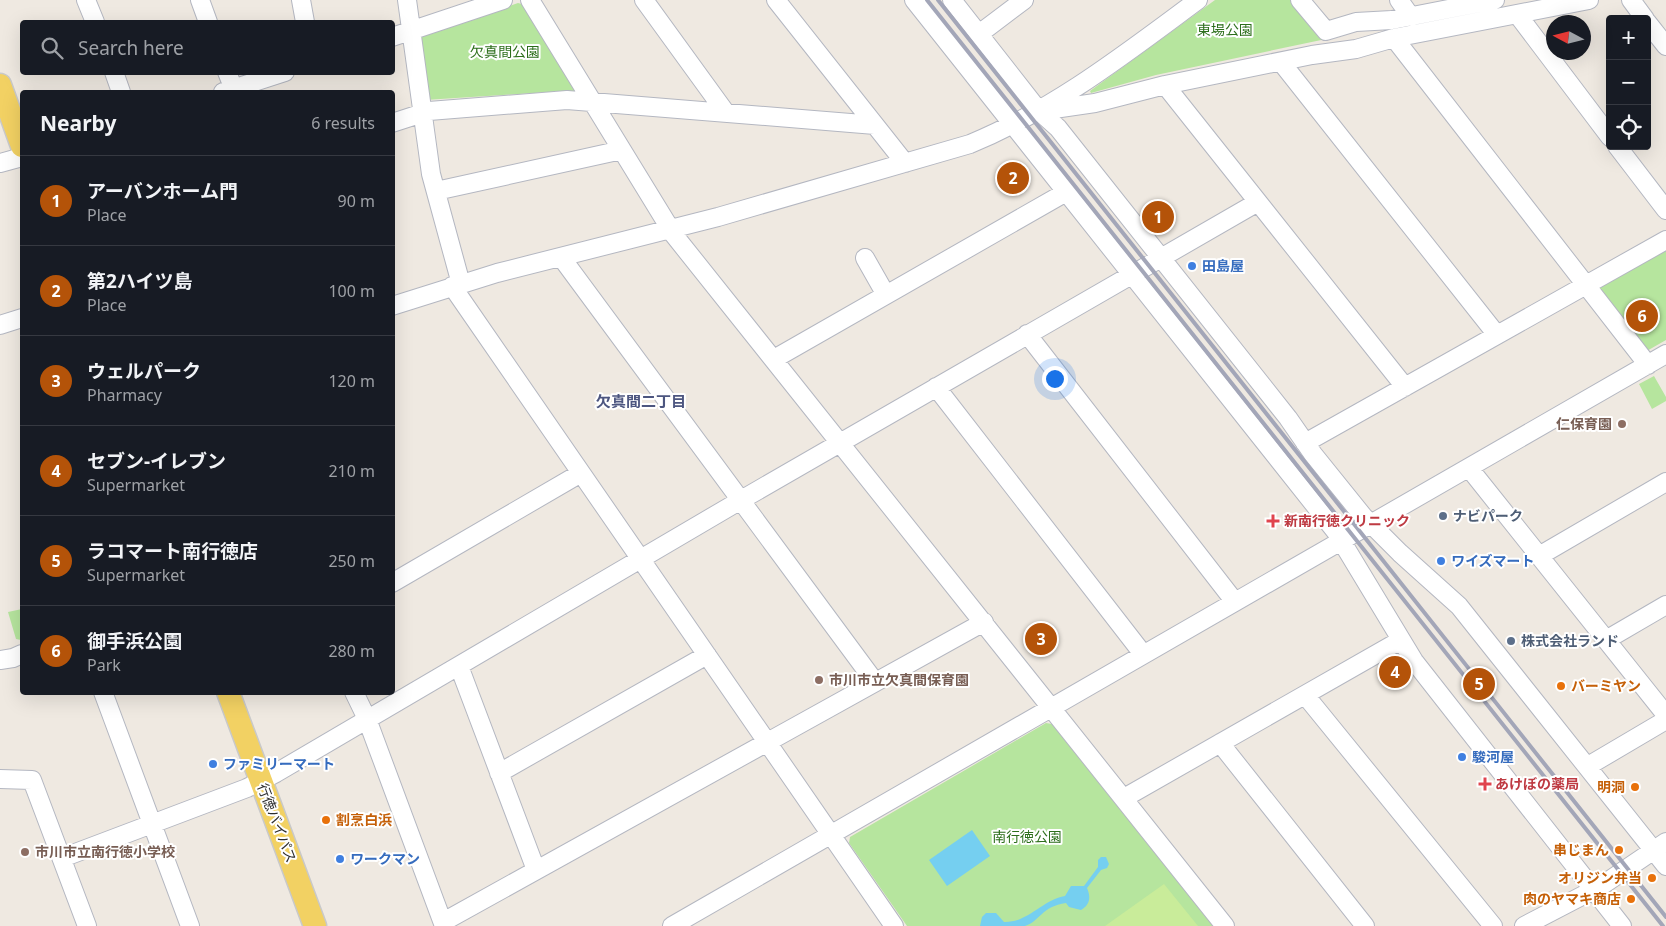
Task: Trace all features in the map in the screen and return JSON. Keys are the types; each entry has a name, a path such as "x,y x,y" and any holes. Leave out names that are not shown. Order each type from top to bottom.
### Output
{"main road":[{"path":"0,85 20,140"},
{"name":"行徳バイパス","path":"229,695 315,926"}],"street":[{"path":"86,0 94,20"},
{"path":"200,0 207,20"},
{"path":"301,0 305,20"},
{"path":"407,0 431,174 457,285 581,473 894,926"},
{"path":"395,36 503,0"},
{"path":"530,0 670,228 1225,926"},
{"path":"644,0 726,113"},
{"path":"776,0 906,163"},
{"path":"914,0 1134,274 1342,541 1414,661 1622,926"},
{"path":"952,0 1039,111 1058,128 1162,258 1288,418 1305,443 1371,524 1459,606 1588,766 1659,846 1666,866"},
{"path":"979,34 1024,0"},
{"path":"395,305 457,285 561,256 718,217 970,144 1014,125 1039,111 1103,70 1198,0"},
{"path":"1300,0 1326,31 1356,22 1392,20 1495,0"},
{"path":"1399,0 1410,17"},
{"path":"1039,111 1094,103 1165,85 1356,49 1394,38 1589,0"},
{"path":"1631,0 1642,15"},
{"path":"1516,14 1606,132"},
{"path":"1651,27 1666,46"},
{"path":"1394,38 1648,365"},
{"path":"1281,62 1497,335"},
{"path":"115,75 120,90"},
{"path":"227,75 230,90"},
{"path":"233,90 276,75"},
{"path":"1165,85 1405,387"},
{"path":"395,122 422,113 568,100 875,125"},
{"path":"436,191 622,150"},
{"path":"1620,150 1666,210"},
{"path":"0,163 20,158"},
{"path":"774,359 1068,191"},
{"path":"62,858 261,781 741,500 1258,202"},
{"path":"1305,443 1666,240"},
{"path":"561,256 874,682"},
{"path":"865,258 886,295"},
{"path":"0,325 20,319"},
{"path":"1028,334 1235,602"},
{"path":"672,926 1666,354"},
{"path":"936,387 1143,654"},
{"path":"1469,468 1666,715"},
{"path":"395,581 581,473"},
{"path":"1539,556 1666,482"},
{"path":"1606,640 1666,605"},
{"path":"355,695 367,719 443,924 536,870 984,622"},
{"path":"1124,798 1401,640"},
{"path":"0,660 20,655"},
{"path":"499,773 707,655"},
{"path":"459,666 536,870"},
{"path":"104,695 190,926"},
{"path":"1305,695 1493,926"},
{"path":"1588,766 1666,720"},
{"path":"1220,743 1365,926"},
{"path":"0,779 32,780 87,926"},
{"path":"1524,926 1594,889 1659,846"}],"green space":[{"name":"東場公園","path":"1215,0 1293,0 1326,39 1156,75 1091,93 1090,91"},
{"name":"欠真間公園","path":"518,3 525,5 580,92 564,91 425,100 418,42 421,36"},
{"path":"1666,247 1666,340 1645,352 1599,292 1601,284"},
{"path":"1654,376 1666,397 1666,401 1652,409 1639,384"},
{"path":"20,609 20,640 16,639 8,612"},
{"name":"南行徳公園","path":"1046,723 1052,724 1213,926 907,926 849,843 850,837"},
{"path":"1164,884 1198,926 1105,926"}],"water":[{"path":"972,830 990,856 947,886 929,860"},
{"path":"1101,857 1106,857 1109,864 1107,868 1101,870 1087,888 1089,901 1081,910 1069,907 1066,903 1051,907 1025,926 980,926 982,917 986,913 996,913 1004,922 1013,921 1028,915 1057,898 1065,896 1071,886 1084,886 1098,867 1098,860"}],"railway":[{"path":"927,0 1663,926"},
{"path":"938,0 1666,917"}],"place":[{"name":"第2ハイツ島","path":"1013,178"},
{"name":"アーバンホーム門","path":"1158,217"},
{"name":"田島屋","path":"1192,266"},
{"name":"御手浜公園","path":"1642,316"},
{"name":"仁保育園","path":"1622,424"},
{"name":"ナビパーク","path":"1443,516"},
{"name":"新南行徳クリニック","path":"1273,521"},
{"name":"ワイズマート","path":"1441,561"},
{"name":"ウェルパーク","path":"1041,639"},
{"name":"株式会社ランド","path":"1511,641"},
{"name":"セブン-イレブン","path":"1395,672"},
{"name":"市川市立欠真間保育園","path":"819,680"},
{"name":"ラコマート南行徳店","path":"1479,684"},
{"name":"バーミヤン","path":"1561,686"},
{"name":"駿河屋","path":"1462,757"},
{"name":"ファミリーマート","path":"213,764"},
{"name":"あけぼの薬局","path":"1485,784"},
{"name":"明洞","path":"1635,787"},
{"name":"割烹白浜","path":"326,820"},
{"name":"串じまん","path":"1619,850"},
{"name":"市川市立南行徳小学校","path":"25,852"},
{"name":"ワークマン","path":"340,859"},
{"name":"オリジン弁当","path":"1652,878"},
{"name":"肉のヤマキ商店","path":"1631,899"}],"district":[{"name":"欠真間二丁目","path":"641,402"}]}
